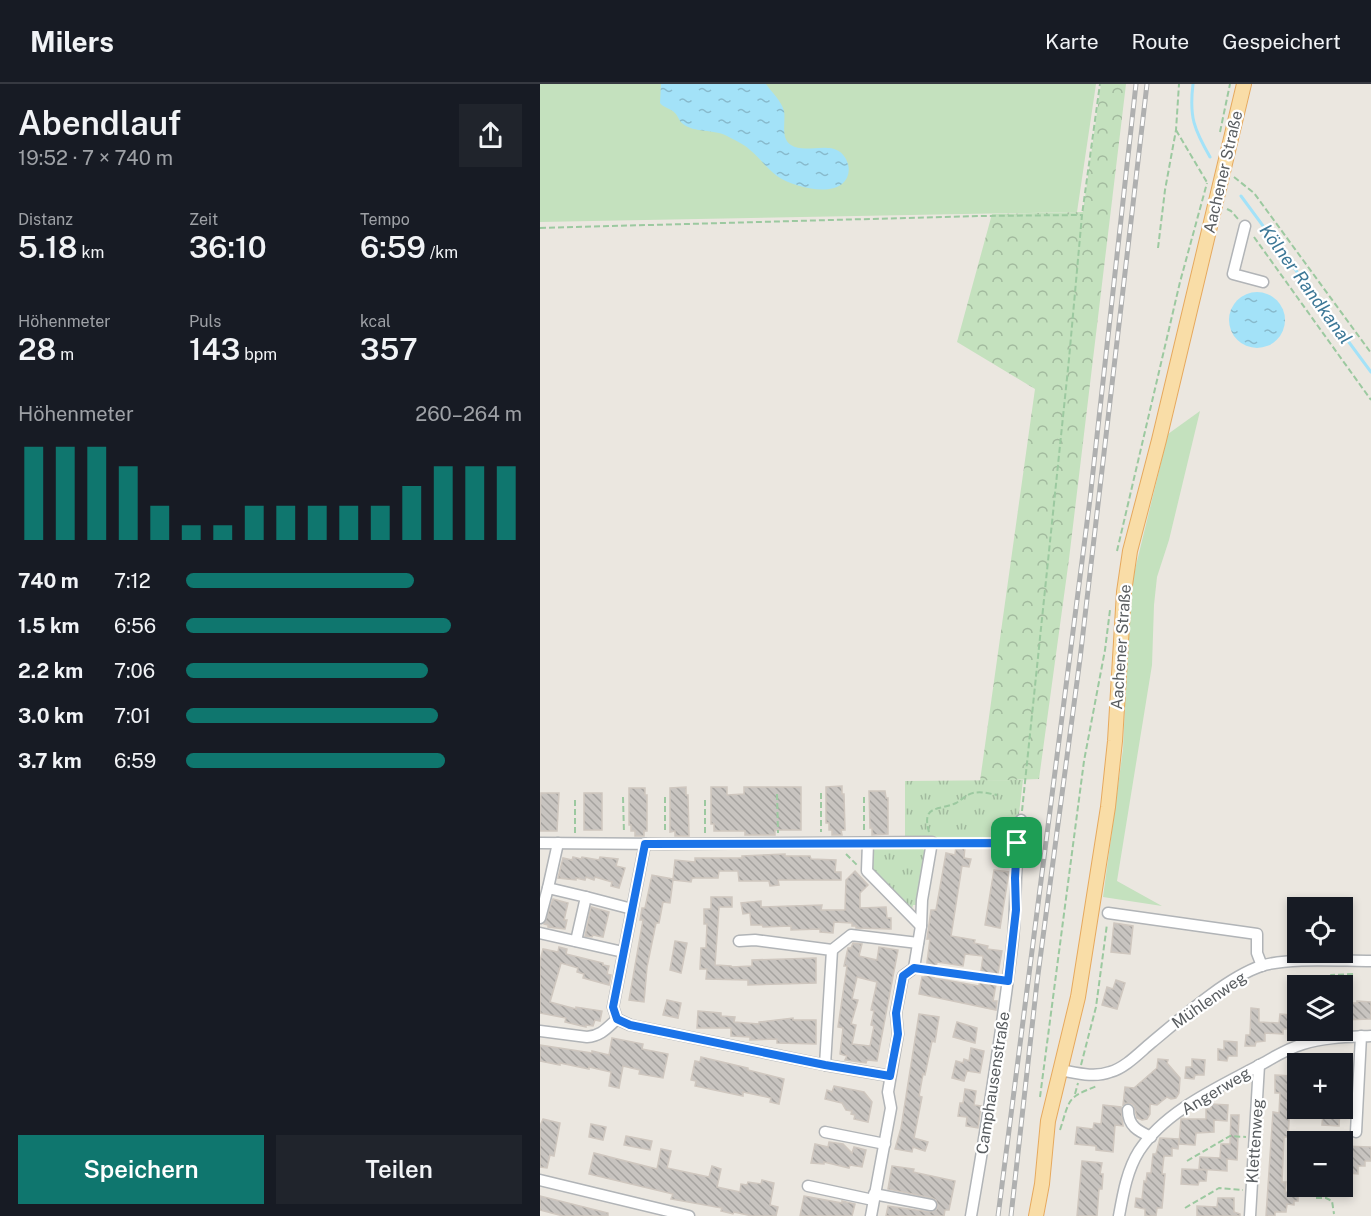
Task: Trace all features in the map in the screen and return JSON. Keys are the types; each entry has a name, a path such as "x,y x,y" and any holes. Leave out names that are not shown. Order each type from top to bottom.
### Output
{"main road":[{"name":"Aachener Straße","path":"1036,1216 1042,1184 1048,1121 1078,997 1108,807 1115,741 1124,592 1130,551 1159,440 1244,84"}],"street":[{"path":"1245,226 1233,274 1263,282"},
{"name":"Camphausenstraße","path":"971,1216 996,1070 1008,981 1016,910 1015,878 1021,820"},
{"path":"540,843 931,842 914,968 903,976 896,1013 898,1034 888,1092 891,1108 871,1216"},
{"path":"540,918 558,843"},
{"path":"866,843 867,871 921,926"},
{"path":"645,844 613,1007 617,1019 630,1025 890,1076"},
{"path":"548,888 632,909"},
{"path":"576,941 586,897"},
{"path":"1108,913 1257,934 1257,953 1262,966"},
{"path":"739,941 755,940 831,950 851,935 918,943"},
{"path":"541,936 623,952"},
{"path":"825,1065 831,950"},
{"name":"Mühlenweg","path":"1060,1070 1094,1075 1112,1072 1209,998 1248,972 1262,966 1292,962 1371,961"},
{"path":"540,1031 595,1037 617,1019"},
{"path":"1356,1132 1366,1036"},
{"name":"Angerweg","path":"1119,1216 1131,1166 1140,1150 1151,1137 1188,1106 1280,1053 1301,1044 1320,1039 1366,1036"},
{"name":"Klettenweg","path":"1250,1216 1259,1065"},
{"path":"1128,1110 1131,1125 1151,1137"},
{"path":"825,1132 885,1144"},
{"path":"540,1180 689,1216"},
{"path":"808,1186 931,1205"}],"path":[{"path":"1021,820 1027,780 1082,215 1100,84"},
{"path":"1158,248 1165,190 1176,130 1179,84"},
{"path":"1176,130 1216,200 1231,211 1245,226 1371,400"},
{"path":"1222,173 1237,178 1254,193 1371,353"},
{"path":"1116,560 1180,282 1208,181"},
{"path":"540,228 1082,215"},
{"path":"1040,1102 1084,761 1105,650 1110,606"},
{"path":"997,795 979,792 969,794 955,804 936,808 928,813 926,822 931,842 1017,843"},
{"path":"821,793 822,843"},
{"path":"777,794 778,844"},
{"path":"623,796 624,843"},
{"path":"665,797 665,844"},
{"path":"705,797 705,844"},
{"path":"864,797 866,843"},
{"path":"575,800 575,843"},
{"path":"841,843 841,848 867,871"},
{"path":"1075,1094 1096,1007 1108,913"},
{"path":"914,968 1008,981"},
{"path":"1331,975 1356,974"},
{"path":"1059,1135 1070,1099 1075,1094 1104,1083"},
{"path":"1187,1161 1230,1136 1255,1138"},
{"path":"1185,1208 1219,1188 1251,1190"},
{"path":"1316,1198 1326,1198 1332,1201 1334,1214"}],"green space":[{"path":"540,84 1096,84 1077,212 540,222"},
{"path":"1101,84 1126,84 1069,559 1039,779 980,781 1035,389 957,342 992,214 1083,212"},
{"path":"1200,411 1169,540 1157,577 1152,665 1117,881 1162,906 1103,897 1123,749 1130,590 1168,434"},
{"path":"1023,780 1017,830 1010,837 905,837 905,781"},
{"path":"872,846 922,847 925,852 916,905 913,905 912,909 907,907 872,871"}],"water":[{"path":"661,84 766,84 783,107 784,134 788,142 798,148 838,150 844,155 848,164 847,178 835,188 827,189 809,188 783,180 739,142 722,134 693,129 683,124 675,113 660,103"},
{"path":"1257,292 1268,294 1277,300 1283,309 1285,320 1283,331 1277,340 1268,346 1257,348 1246,346 1237,340 1231,331 1229,320 1231,309 1237,300 1246,294"}],"building":[{"path":"842,786 845,830 841,830 842,835 832,835 829,823 826,823 826,787"},
{"path":"686,787 689,836 675,836 675,831 670,832 670,788"},
{"path":"711,787 727,787 727,795 744,794 744,787 801,787 801,830 775,830 775,835 745,835 745,831 714,831 714,824 711,824"},
{"path":"629,788 645,788 647,831 644,831 644,836 635,836 635,831 631,831 631,825 629,825"},
{"path":"869,791 885,791 886,798 888,798 888,834 872,835"},
{"path":"541,793 559,793 557,831 540,831"},
{"path":"584,793 602,793 602,830 584,830"},
{"path":"956,845 965,847 964,858 971,859 969,867 962,866 951,936 975,940 974,943 988,946 987,949 1002,951 993,1001 997,1001 996,1010 919,994 922,977 925,977 931,910 936,910 946,853 955,855","holes":["965,954 983,956 979,986 934,978 937,962 963,966"]},
{"path":"785,854 785,856 810,856 811,859 836,860 835,872 841,872 841,880 778,880 779,885 770,886 769,881 739,881 738,871 719,871 718,878 692,878 691,882 673,880 670,903 663,902 659,923 656,923 647,967 644,1002 629,1000 643,920 640,920 642,908 645,908 652,875 673,879 675,860 695,862 695,858 742,858 742,856"},
{"path":"573,857 599,860 600,857 618,859 616,866 625,868 619,888 611,886 612,882 595,877 594,880 586,877 585,880 558,878 563,858 572,860"},
{"path":"994,870 1009,872 1000,928 985,925"},
{"path":"855,871 868,885 860,893 860,908 886,907 887,918 891,918 891,929 856,928 852,926 852,923 834,922 833,933 820,932 820,929 791,930 791,926 751,925 750,913 743,914 741,903 761,901 761,907 822,905 821,910 845,910 846,880"},
{"path":"711,897 732,897 732,907 719,907 715,965 752,966 752,960 816,958 816,983 748,985 748,980 706,979 707,969 700,969 701,948 706,948 707,924 704,924 704,909 711,909"},
{"path":"553,899 568,903 564,920 567,920 565,929 548,927 544,924"},
{"path":"591,907 609,912 603,937 585,936"},
{"path":"1114,923 1133,926 1130,954 1111,952"},
{"path":"675,941 687,943 681,973 670,970"},
{"path":"853,943 862,944 859,956 877,960 879,947 898,950 877,1061 867,1060 866,1063 845,1060 847,1056 840,1054 843,1028 838,1027 847,966 844,966 848,948 851,948","holes":["857,977 877,982 871,1010 874,1011 871,1025 874,1026 870,1046 852,1044 856,1025 851,1024 858,1000 852,999"]},
{"path":"559,947 567,949 566,954 609,966 607,974 611,975 609,985 583,978 584,974 577,972 578,968 561,963 550,1002 576,1009 576,1007 602,1011 600,1021 595,1020 593,1026 586,1025 586,1027 565,1022 566,1018 540,1013 540,961 543,949 558,952"},
{"path":"1116,980 1125,983 1117,1009 1102,1005 1107,987 1113,989"},
{"path":"667,1000 681,1003 678,1018 663,1015"},
{"path":"1357,1001 1371,1002 1371,1019 1353,1020 1353,1003"},
{"path":"1251,1008 1259,1009 1259,1022 1279,1023 1280,1014 1287,1015 1287,1029 1283,1029 1283,1034 1265,1033 1265,1041 1256,1042 1255,1046 1245,1046 1246,1035 1250,1035"},
{"path":"698,1011 735,1017 734,1022 759,1024 759,1022 793,1018 793,1020 816,1020 816,1044 777,1043 777,1039 750,1040 750,1037 731,1036 731,1028 697,1028"},
{"path":"919,1014 939,1017 935,1042 932,1041 925,1075 923,1074 919,1096 922,1097 914,1138 928,1142 925,1151 913,1147 912,1152 895,1149 901,1128"},
{"path":"957,1022 977,1028 975,1043 953,1037"},
{"path":"612,1038 643,1044 642,1049 668,1054 663,1078 639,1074 640,1070 623,1066 619,1088 609,1086 611,1072 540,1061 540,1045 609,1055"},
{"path":"1224,1041 1237,1042 1237,1056 1228,1056 1227,1061 1218,1060 1218,1049 1224,1050"},
{"path":"971,1048 984,1051 980,1073 967,1071 964,1081 952,1078 956,1061 963,1063 964,1059 969,1061"},
{"path":"701,1057 784,1079 779,1104 770,1102 771,1098 743,1092 743,1096 695,1086 696,1081 691,1080 695,1061 700,1062"},
{"path":"1158,1059 1168,1060 1167,1063 1180,1078 1179,1093 1176,1098 1167,1097 1157,1105 1150,1104 1150,1114 1147,1119 1142,1120 1137,1118 1132,1104 1123,1105 1125,1087 1134,1088 1157,1068"},
{"path":"1192,1059 1205,1060 1204,1075 1195,1075 1194,1079 1185,1078 1186,1067 1192,1067"},
{"path":"1275,1075 1287,1076 1287,1119 1289,1119 1287,1137 1284,1137 1282,1182 1286,1182 1287,1197 1298,1197 1298,1201 1294,1201 1294,1205 1287,1204 1286,1212 1275,1212 1275,1216 1266,1216 1273,1112 1279,1113 1280,1093 1275,1093"},
{"path":"834,1086 864,1092 872,1102 868,1122 854,1119 855,1115 851,1114 852,1111 846,1110 842,1103 825,1099 827,1090 832,1092"},
{"path":"965,1089 976,1091 974,1105 981,1106 978,1128 966,1126 967,1117 958,1116"},
{"path":"1211,1104 1228,1105 1227,1121 1214,1120 1214,1132 1196,1133 1195,1145 1179,1144 1181,1119 1206,1119 1206,1109 1211,1109"},
{"path":"1103,1105 1121,1107 1123,1126 1115,1125 1113,1152 1096,1150 1096,1146 1075,1144 1077,1127 1093,1129 1094,1123 1101,1124"},
{"path":"1231,1115 1239,1115 1237,1160 1227,1159 1227,1171 1199,1169 1200,1157 1220,1158 1221,1144 1230,1144"},
{"path":"543,1119 560,1123 554,1156 550,1155 547,1168 540,1167 540,1126"},
{"path":"1322,1119 1339,1119 1339,1126 1322,1125"},
{"path":"591,1124 606,1127 603,1140 589,1137"},
{"path":"626,1136 652,1141 650,1150 624,1145"},
{"path":"1160,1138 1179,1139 1178,1149 1172,1148 1172,1156 1164,1156 1162,1208 1157,1208 1156,1216 1145,1216 1145,1209 1135,1207 1136,1198 1142,1199 1144,1181 1146,1182 1147,1173 1151,1173 1153,1154 1156,1154"},
{"path":"829,1142 843,1144 852,1153 854,1147 866,1150 862,1167 850,1165 849,1168 824,1162 824,1164 811,1163 815,1144 828,1147"},
{"path":"1353,1146 1371,1147 1371,1161 1365,1161 1365,1166 1358,1166 1358,1174 1353,1174"},
{"path":"661,1149 671,1151 667,1168 709,1177 712,1166 721,1169 717,1187 740,1192 741,1184 747,1185 748,1182 761,1184 762,1180 774,1183 770,1205 778,1207 776,1216 752,1216 734,1212 733,1214 721,1211 722,1208 671,1199 673,1194 589,1174 594,1153 657,1169"},
{"path":"1082,1161 1102,1163 1100,1174 1103,1174 1102,1189 1099,1189 1097,1216 1077,1216"},
{"path":"892,1166 914,1169 913,1172 955,1181 949,1210 945,1210 944,1216 886,1216 888,1206 930,1212 936,1210 938,1206 936,1200 932,1198 888,1189"},
{"path":"1182,1169 1207,1170 1206,1181 1199,1181 1198,1185 1181,1184"},
{"path":"540,1196 608,1213 608,1216 563,1216 540,1210"},
{"path":"804,1196 855,1204 852,1216 800,1216"},
{"path":"1218,1198 1234,1198 1234,1212 1240,1216 1197,1216 1197,1206 1217,1207"}],"waterway":[{"name":"Kölner Randkanal","path":"1193,84 1192,114 1200,138 1210,157"},
{"name":"Kölner Randkanal","path":"1241,196 1371,372"}],"railway":[{"path":"998,1216 1090,499 1136,84"},
{"path":"1011,1216 1037,982 1080,659 1147,84"}],"route":[{"path":"1017,843 1016,910 1008,981 914,968 903,976 896,1013 898,1034 890,1076 630,1025 617,1019 613,1007 645,844 1017,843"}]}
